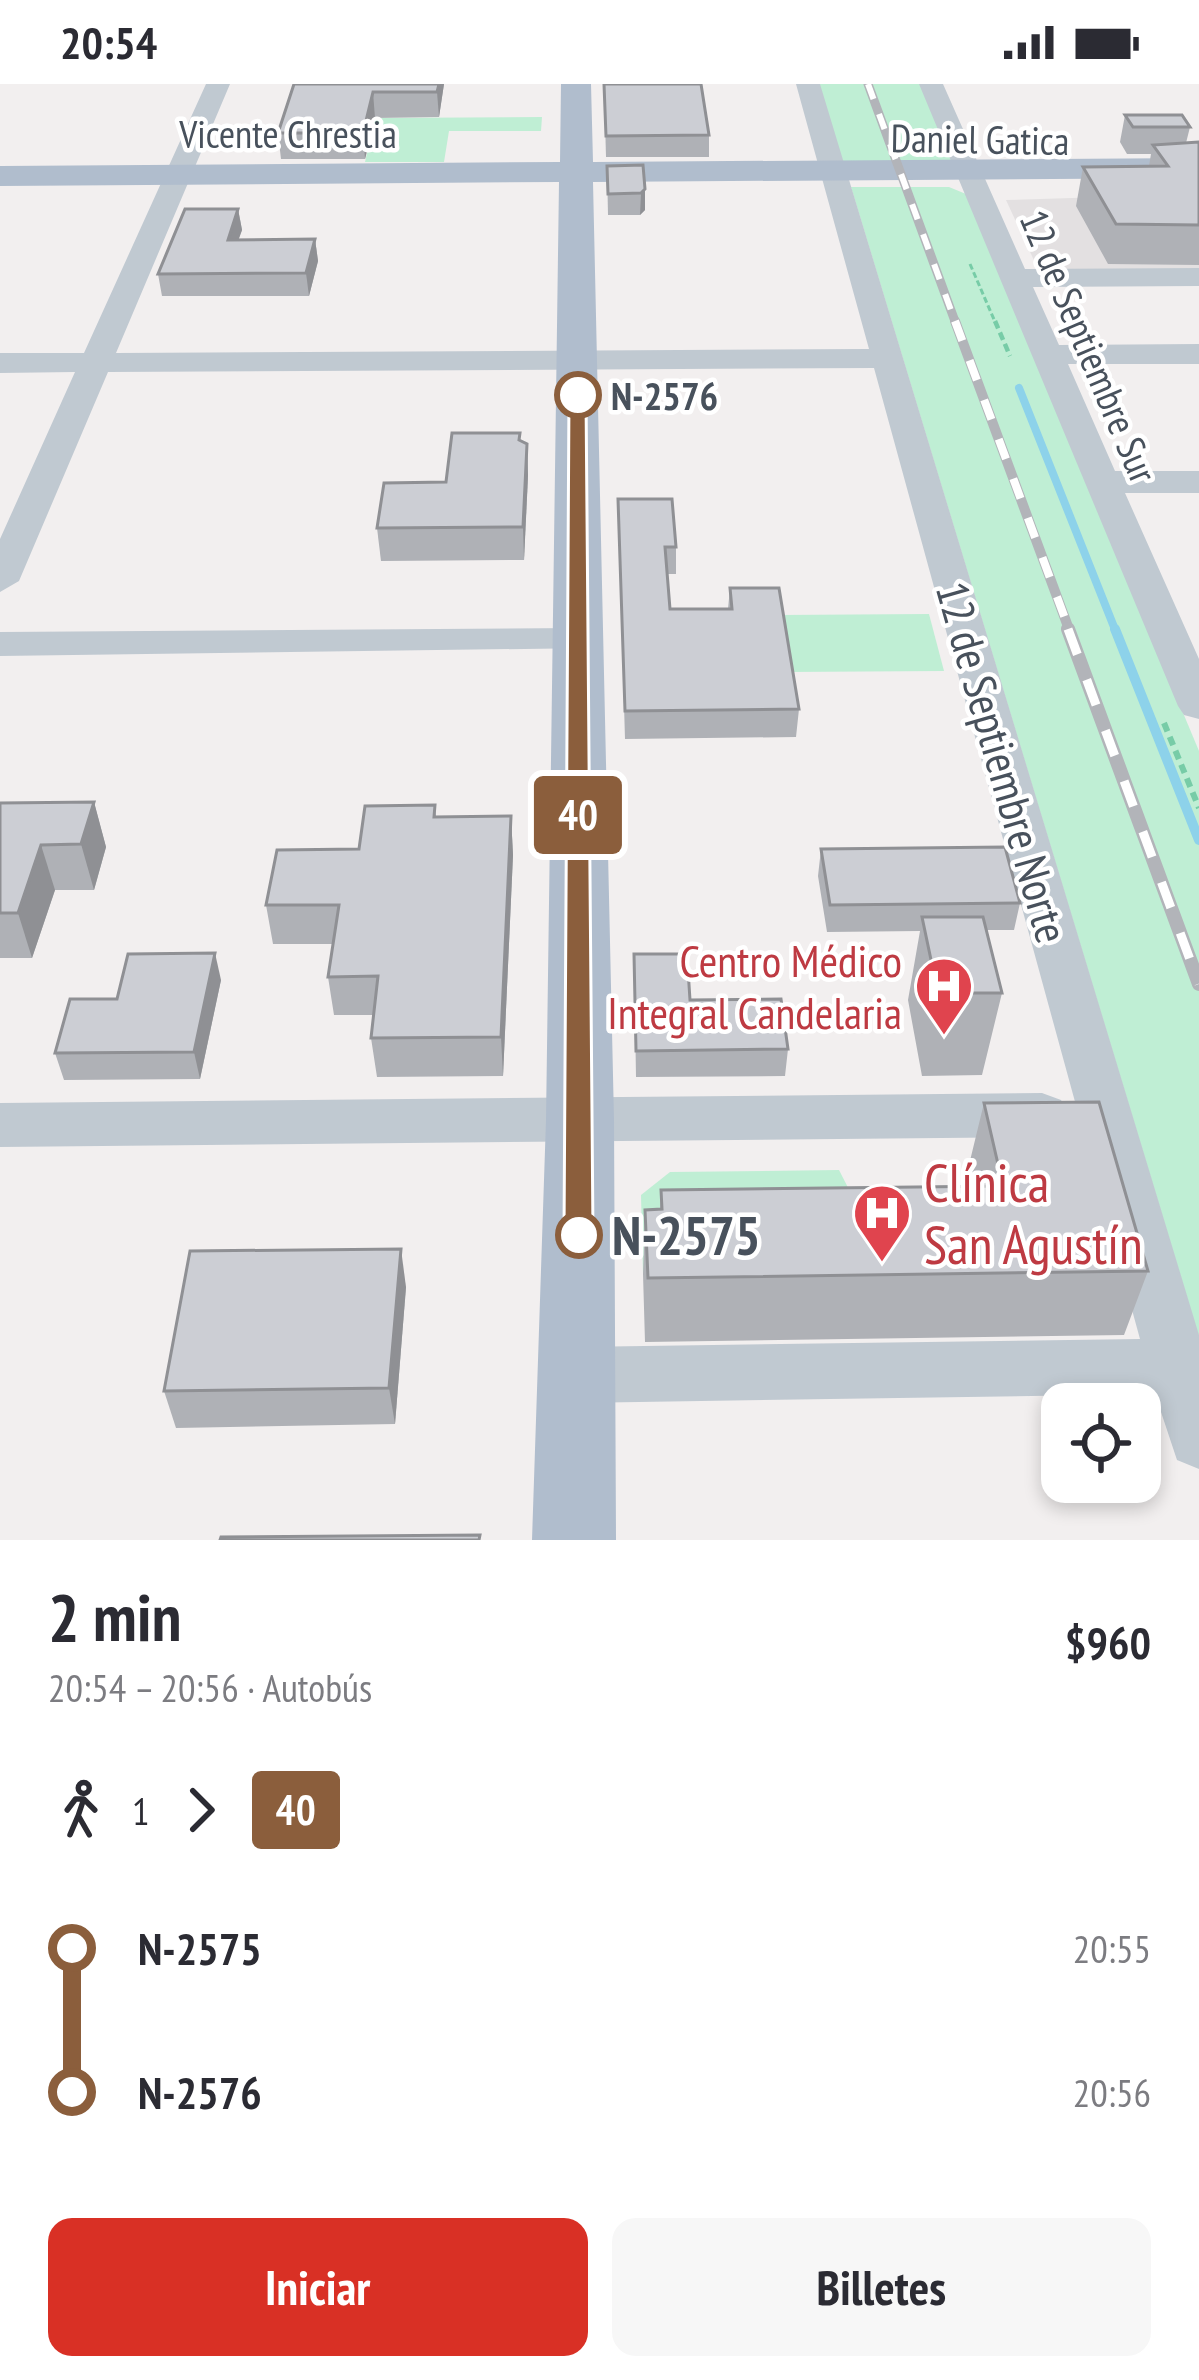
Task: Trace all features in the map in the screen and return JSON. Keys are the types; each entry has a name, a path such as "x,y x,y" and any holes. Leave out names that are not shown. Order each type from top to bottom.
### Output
{"main road":[{"path":"574,1540 580,1120 576,84"},
{"name":"Daniel Gatica","path":"577,173 833,173 872,180 1199,168"},
{"name":"Vicente Chrestia","path":"0,176 577,173"},
{"name":"Daniel Gatica","path":"970,176 1199,182"}],"street":[{"path":"0,581 218,84"},
{"name":"12 de Septiembre Norte","path":"808,84 1199,1439"},
{"name":"12 de Septiembre Sur","path":"931,84 1102,482 1185,641 1199,706"},
{"path":"1014,278 1199,277"},
{"path":"1047,355 1199,354"},
{"path":"0,363 887,358"},
{"path":"1102,482 1199,482"},
{"path":"0,644 578,640"},
{"path":"0,1126 1105,1114"},
{"path":"576,1375 1178,1366"}],"shaded area":[{"path":"1199,194 1199,271 1038,269 1006,200"}],"green space":[{"path":"815,84 923,84 954,160 842,164"},
{"path":"542,117 541,131 449,131 444,162 365,162 375,118"},
{"path":"851,187 949,187 966,194 1199,751 1199,1337"},
{"path":"929,614 944,671 786,672 777,615"},
{"path":"839,1170 881,1252 643,1274 641,1195 670,1172"}],"building":[{"path":"294,84 439,84 437,92 373,92 363,133 278,133"},
{"path":"604,84 701,84 709,135 606,136"},
{"path":"1125,115 1182,115 1190,127 1133,127"},
{"path":"1199,142 1199,225 1116,224 1083,167 1168,166 1153,145"},
{"path":"643,165 645,189 641,193 608,194 607,166"},
{"path":"185,209 238,209 228,240 315,239 306,273 158,274"},
{"path":"452,433 520,433 519,440 527,444 523,527 377,528 384,483 446,482"},
{"path":"618,499 672,499 676,547 665,547 670,609 732,609 730,588 779,588 799,709 625,711"},
{"path":"94,802 81,844 41,845 18,913 0,913 0,803"},
{"path":"435,805 434,817 511,816 501,1037 371,1038 378,976 328,977 339,905 266,905 277,850 359,849 365,806"},
{"path":"1005,847 1020,903 830,905 821,849"},
{"path":"922,917 983,917 1002,993 938,993"},
{"path":"215,953 194,1052 55,1053 70,999 117,999 128,954"},
{"path":"634,954 687,954 690,1000 781,999 788,1049 636,1051"},
{"path":"1099,1102 1148,1271 648,1278 645,1210 662,1209 661,1190 1003,1186 984,1103"},
{"path":"401,1249 389,1388 164,1391 190,1251"},
{"path":"480,1535 479,1540 220,1540 221,1537"}],"waterway":[{"path":"1019,388 1116,632"},
{"path":"1115,629 1199,840"}],"railway":[{"path":"868,84 956,324"},
{"path":"955,321 1070,632"},
{"path":"1068,629 1199,984"}],"bus line":[{"name":"40","path":"578,395 579,1235"}],"place":[{"name":"N-2576","path":"578,395"},
{"name":"Centro Médico Integral Candelaria","path":"944,1037"},
{"name":"N-2575","path":"579,1235"},
{"name":"Clínica San Agustín","path":"882,1264"}]}
